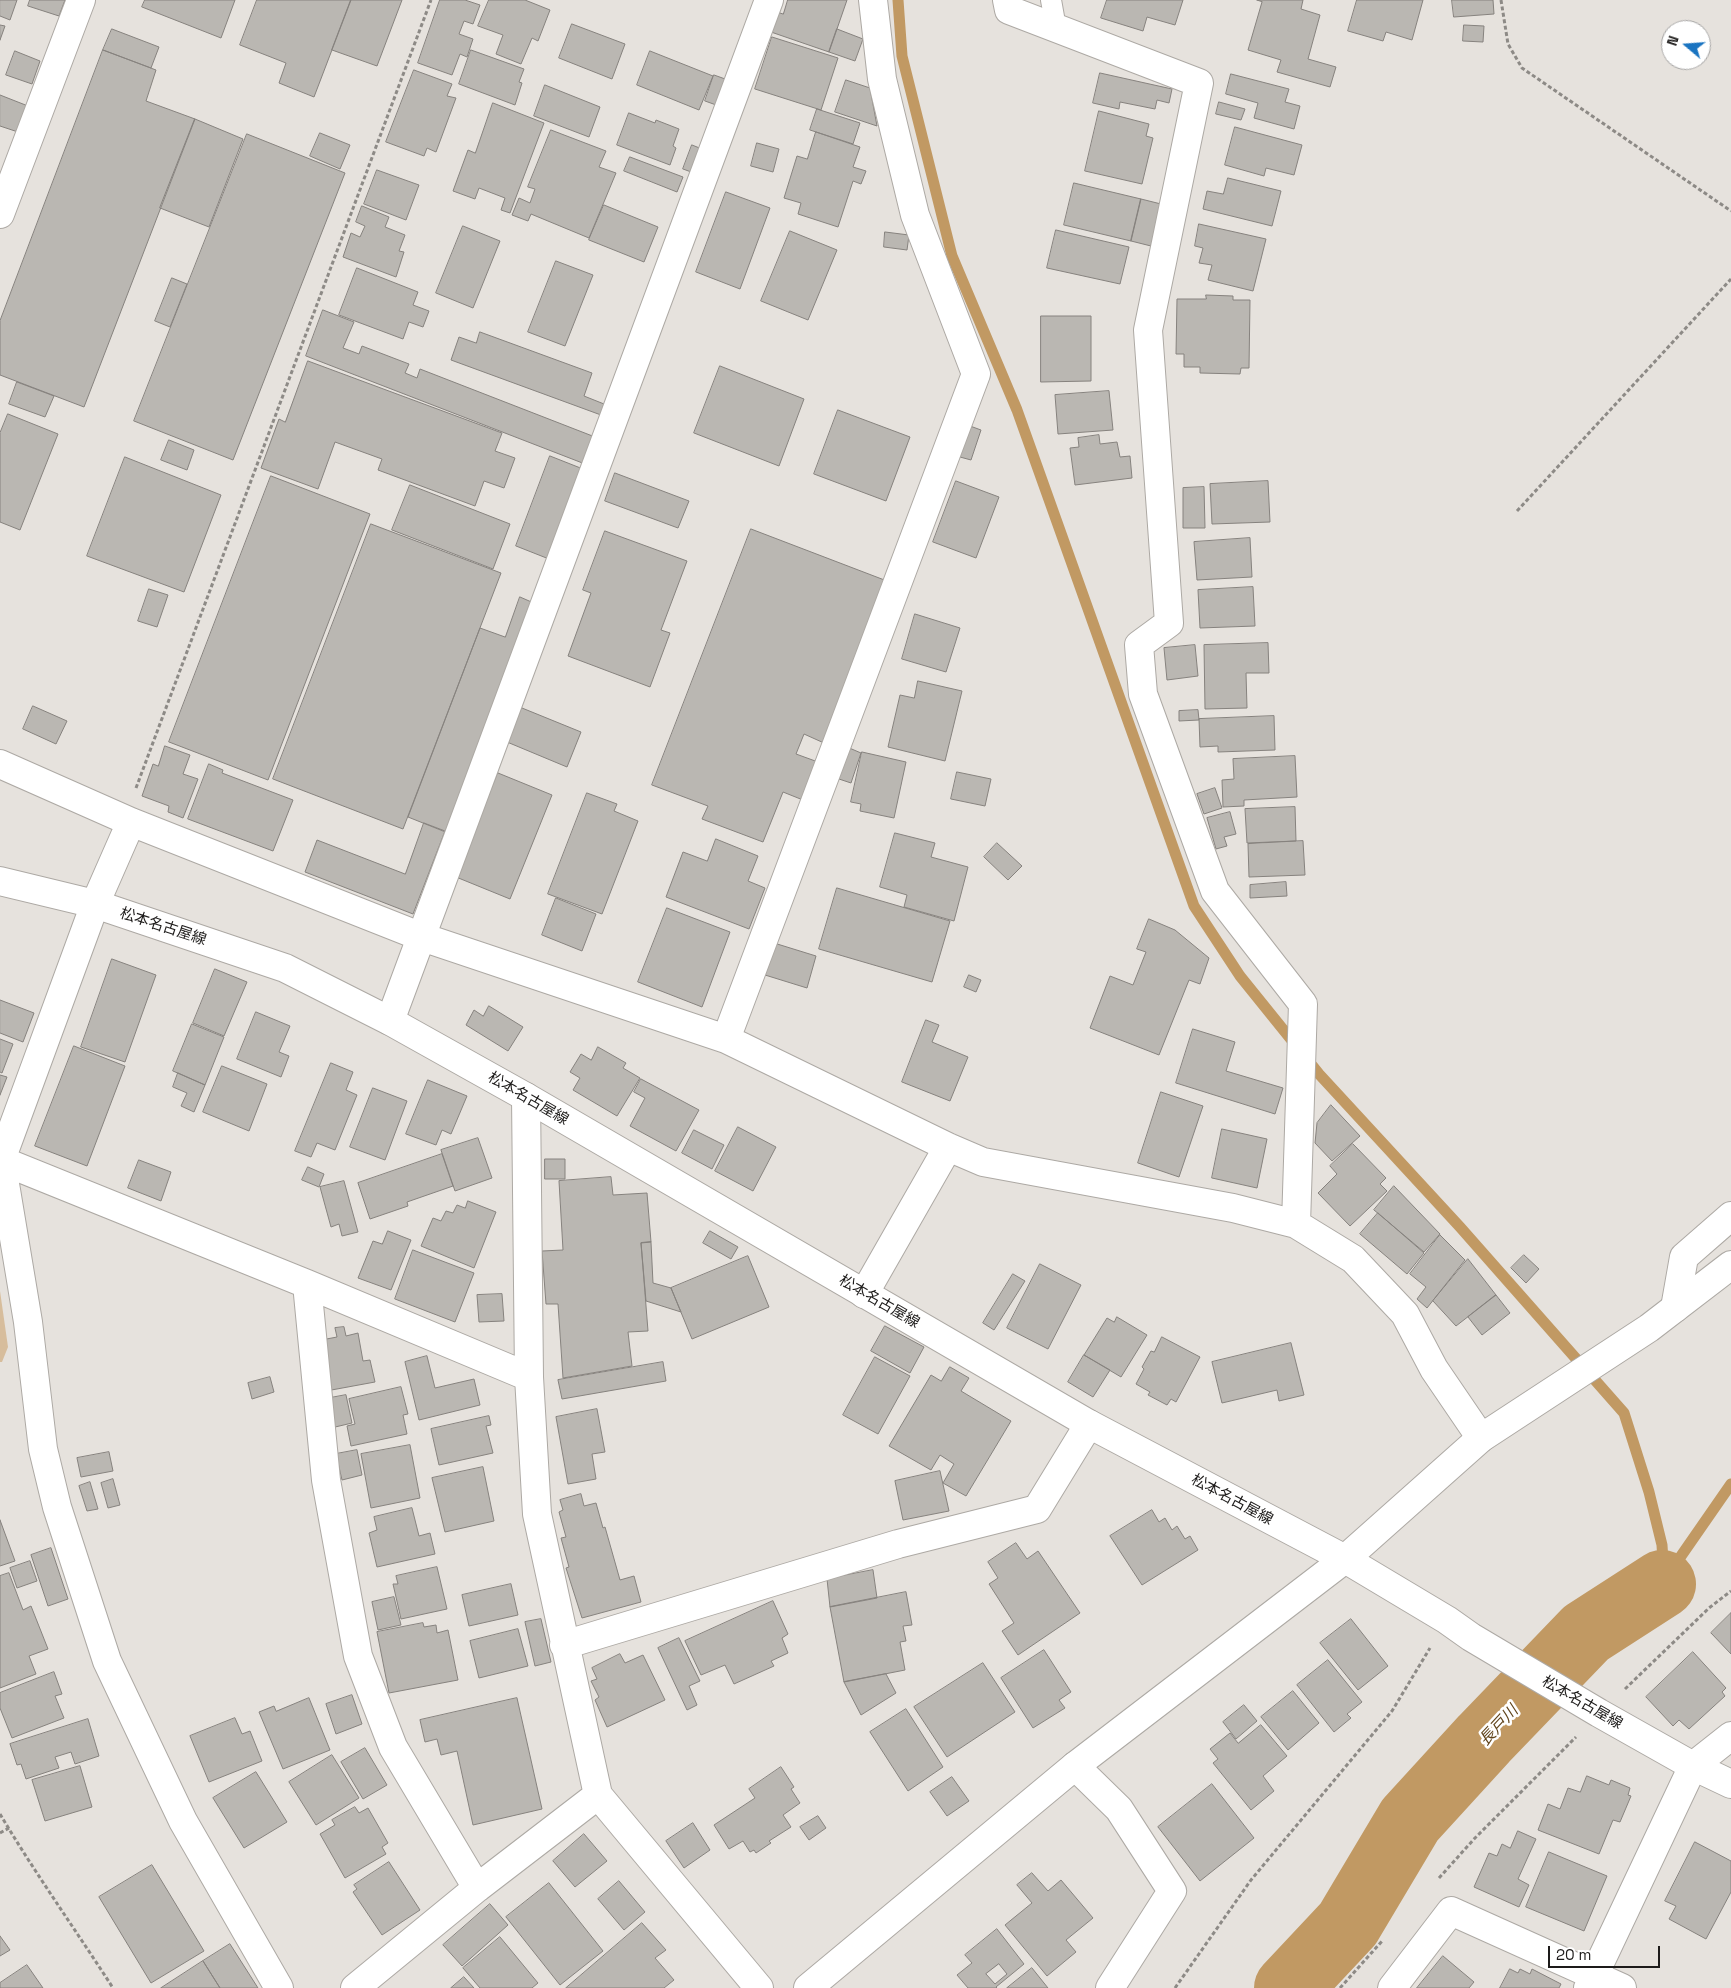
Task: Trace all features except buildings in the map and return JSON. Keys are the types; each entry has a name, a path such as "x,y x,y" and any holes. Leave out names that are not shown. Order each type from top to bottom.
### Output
{"street":[{"path":"3,196 81,0"},
{"path":"390,1021 769,0"},
{"path":"726,1039 976,374 916,215 882,79 873,0"},
{"path":"1007,0 1009,10 1199,83 1148,330 1169,622 1139,645 1143,694 1215,891 1303,1004 1296,1224"},
{"path":"0,764 128,821 422,937 726,1039 948,1147 983,1162 1234,1208 1296,1224 1354,1259 1405,1314 1434,1369 1481,1438"},
{"path":"128,821 95,904 1,1160 28,1322 43,1450 57,1507 107,1661 183,1821 278,1988"},
{"name":"松本名古屋線","path":"0,882 95,904 285,968 390,1021 526,1097 1089,1424 1345,1559 1447,1620 1471,1637 1600,1713 1693,1766 1731,1784"},
{"path":"526,1097 529,1377 537,1514 598,1795 759,1988"},
{"path":"864,1294 948,1147"},
{"path":"1,1160 307,1284 529,1377"},
{"path":"1675,1308 1684,1257 1731,1216"},
{"path":"808,1988 1075,1766 1345,1559 1481,1438 1675,1308 1731,1265"},
{"path":"307,1284 326,1480 358,1656 393,1747 477,1888"},
{"path":"564,1645 898,1544 1037,1510 1089,1424"},
{"path":"1591,1982 1693,1766 1731,1736"},
{"path":"1075,1766 1119,1809 1172,1891 1110,1988"},
{"path":"354,1988 477,1888 598,1795"},
{"path":"1392,1988 1451,1911 1591,1982 1622,1988"}],"lane":[{"path":"1051,0 1056,28"}],"path":[{"path":"128,821 431,0"},
{"path":"1501,0 1508,44 1522,68 1731,211"},
{"path":"1517,511 1731,279"},
{"path":"1437,1881 1475,1838 1600,1713 1709,1608 1731,1591"},
{"path":"1175,1988 1250,1880 1392,1711 1447,1620"},
{"path":"0,1814 24,1854 113,1988"},
{"path":"0,1833 9,1828"},
{"path":"1340,1988 1385,1938"}],"shaded area":[{"path":"0,1291 8,1347 2,1362 0,1362"}],"waterway":[{"path":"898,0 902,56 952,256 1017,410 1194,906 1240,976 1319,1074 1460,1227 1624,1413 1649,1492 1662,1545 1664,1579 1662,1584"},
{"name":"長戸川","path":"1663,1582 1731,1484"},
{"name":"長戸川","path":"1288,1988 1348,1924 1410,1820 1484,1739 1586,1633 1662,1584"}]}
